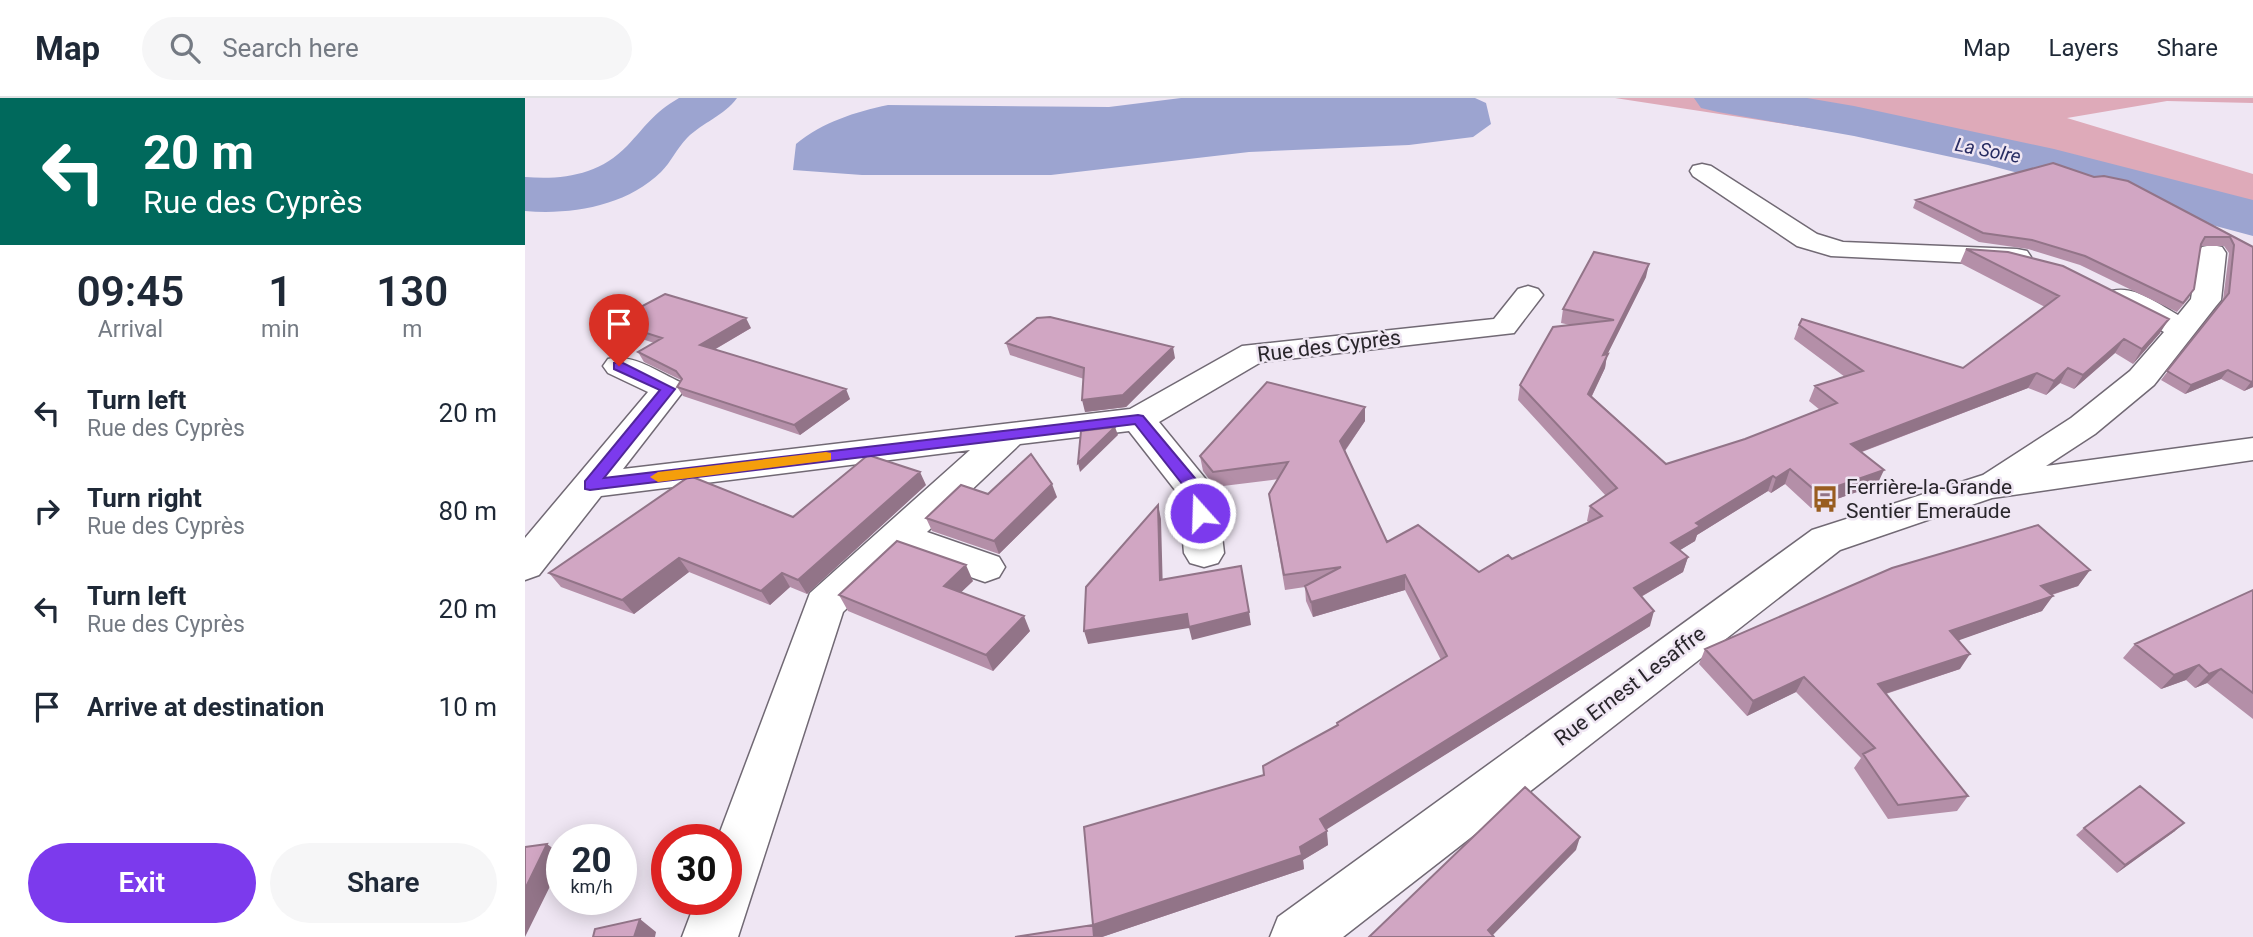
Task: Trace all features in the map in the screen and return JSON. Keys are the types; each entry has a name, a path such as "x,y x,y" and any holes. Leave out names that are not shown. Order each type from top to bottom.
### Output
{"street":[{"path":"1702,171 1807,240 1842,250 1990,254 2037,262"},
{"name":"Rue Ernest Lesaffre","path":"1988,486 2093,418 2142,378 2206,300 2213,253"},
{"path":"2094,282 2182,329"},
{"name":"Rue des Cyprès","path":"590,485 1138,419 1253,353 1503,327 1528,295"},
{"path":"525,565 668,389 619,366"},
{"path":"1138,419 1198,493 1204,553"},
{"path":"742,843 825,604 1009,435"},
{"name":"Rue Ernest Lesaffre","path":"1298,937 1826,540 1988,486 2253,449"},
{"path":"898,537 985,567"},
{"path":"710,937 718,915"}],"shaded area":[{"path":"1615,98 2253,98 2253,103 2167,101 2067,118 2253,174 2253,224 2203,204 1955,150"}],"water":[{"path":"1181,98 1475,98 1486,103 1491,124 1473,137 1409,145 1249,152 1051,175 862,175 793,170 796,144 806,136 840,119 888,105 1109,107"}],"building":[{"path":"2053,163 2094,177 2104,176 2128,181 2253,247 2253,381 2228,370 2191,385 2167,371 2229,293 2234,245 2230,237 2205,237 2201,244 2194,289 2183,303 2085,256 2032,240 1983,233 1916,200"},
{"path":"1966,249 2008,252 2063,266 2169,319 2142,349 2124,339 2083,375 2068,368 2054,381 2037,373 1851,444 1884,470 1818,493 1790,469 1776,478 1773,476 1696,523 1700,526 1671,543 1688,557 1634,588 1654,611 1320,819 1327,831 1300,847 1302,855 1093,925 1084,827 1264,775 1263,766 1338,725 1337,723 1447,656 1405,575 1311,602 1305,586 1341,567 1284,575 1269,494 1288,462 1213,472 1200,456 1267,382 1365,407 1340,441 1387,542 1418,525 1479,572 1508,555 1512,559 1602,516 1590,506 1617,488 1520,385 1553,327 1614,320 1563,309 1594,252 1649,264 1603,355 1608,354 1588,394 1666,464 1745,439 1837,403 1815,386 1863,371 1799,325 1802,319 1963,368 2059,296"},
{"path":"665,294 746,318 700,345 846,389 794,425 677,387 682,379 676,371 638,352 662,338 612,322"},
{"path":"1050,317 1173,347 1123,395 1082,400 1084,368 1006,343 1037,318"},
{"path":"1115,427 1078,463 1081,431"},
{"path":"1031,454 1052,484 994,541 926,518 961,485 988,494"},
{"path":"868,455 920,472 798,580 782,573 761,591 679,558 622,600 549,573 690,476 793,517"},
{"path":"1158,505 1160,580 1241,566 1249,612 1189,627 1187,614 1084,631 1086,587"},
{"path":"2038,525 2090,570 2041,586 2053,596 1950,631 1970,654 1878,684 1968,796 1898,805 1863,754 1875,748 1804,677 1753,701 1705,649 1892,568"},
{"path":"897,541 966,565 944,586 1024,616 986,655 839,595"},
{"path":"2253,590 2253,693 2221,669 2209,674 2199,665 2174,675 2135,644"},
{"path":"2140,786 2184,823 2125,865 2084,828"},
{"path":"1525,787 1580,837 1488,930 1494,937 1369,937"},
{"path":"546,844 525,889 525,847"},
{"path":"640,919 634,937 593,937 595,929"},
{"path":"1093,925 1094,937 1015,937"}],"waterway":[{"name":"La Solre","path":"525,194 574,193 605,185 619,178 645,158 669,127 713,98"},
{"name":"La Solre","path":"1718,98 1854,121 1988,149 2253,218"}],"slow traffic":[{"path":"658,477 826,457"}],"place":[{"name":"Ferrière-la-Grande Sentier Emeraude","path":"1825,499"}],"route":[{"path":"619,366 668,389 590,485 1138,419 1198,493 1200,513"}]}
